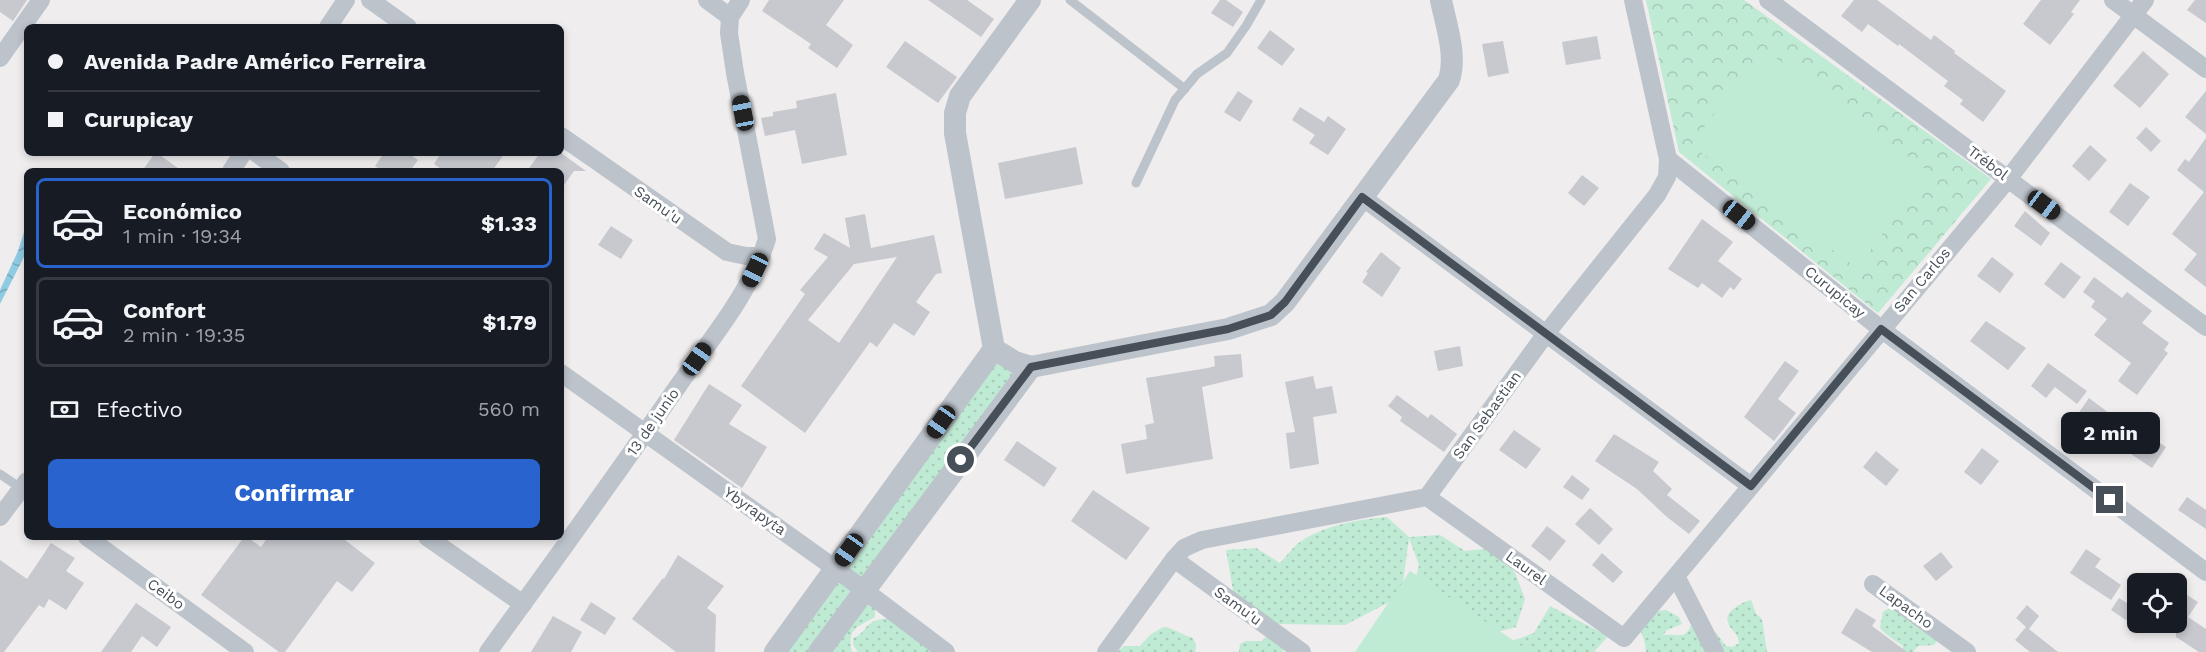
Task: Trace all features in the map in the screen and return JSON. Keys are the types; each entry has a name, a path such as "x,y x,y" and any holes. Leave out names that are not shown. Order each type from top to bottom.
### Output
{"street":[{"path":"0,58 41,0"},
{"path":"330,24 346,0"},
{"path":"370,0 404,24"},
{"path":"707,0 730,16 741,0"},
{"path":"775,652 994,349 955,133 955,113 960,96 1030,0"},
{"path":"994,349 1015,362 1031,367 1228,329 1271,315 1285,302 1449,80 1452,56 1441,0"},
{"name":"San Sebastian","path":"1427,497 1545,335 1657,195 1667,177 1668,159 1633,0"},
{"name":"Trébol","path":"1768,0 2206,327"},
{"path":"2113,0 2206,69"},
{"name":"San Carlos","path":"1624,638 2008,178 2145,0"},
{"name":"13 de junio","path":"488,652 645,434 748,285 762,256 767,239 735,73 729,33 730,16"},
{"name":"Samu'u","path":"564,138 727,252 746,256 762,256"},
{"path":"260,156 277,168"},
{"name":"Curupicay","path":"1668,159 1881,329 2206,572"},
{"path":"1362,197 1751,486"},
{"path":"819,652 1031,367"},
{"name":"Ybyrapyta","path":"564,375 836,569 946,652"},
{"path":"0,517 24,489"},
{"path":"1106,652 1184,548 1202,540 1427,497"},
{"name":"Laurel","path":"1427,497 1624,638"},
{"name":"Ceibo","path":"91,540 245,652"},
{"path":"431,540 523,604"},
{"name":"Samu'u","path":"1174,559 1302,652"},
{"path":"1676,576 1715,652"},
{"name":"Lapacho","path":"1873,584 1967,652"}],"lane":[{"path":"1070,0 1185,89"},
{"path":"1136,183 1175,100 1197,74 1227,53 1246,27 1261,0"},
{"path":"0,474 24,487"}],"green space":[{"path":"1646,0 1744,0 1991,179 1878,313 1679,152"},
{"path":"1763,48 1929,172 1857,268 1691,145"},
{"path":"998,364 1014,373 863,582 847,566 987,365"},
{"path":"1387,517 1409,537 1440,535 1465,551 1494,548 1515,573 1525,599 1516,627 1486,635 1412,594 1419,565 1409,538 1401,596 1345,625 1261,626 1236,607 1226,550 1256,548 1280,563 1297,544 1309,536 1353,522"},
{"path":"1410,571 1531,652 1355,652"},
{"path":"835,579 875,609 875,617 852,633 852,652 781,652"},
{"path":"1751,600 1756,614 1762,619 1767,652 1646,652 1640,629 1652,612 1666,610 1679,617 1682,624 1667,630 1663,635 1683,635 1691,625 1706,624 1726,646 1733,647 1739,643 1729,625 1729,614 1739,605"},
{"path":"1550,606 1608,636 1594,652 1502,652 1501,645 1534,633"},
{"path":"1889,608 1896,608 1939,639 1934,645 1918,646 1913,652 1900,652 1903,646 1880,628 1883,612"},
{"path":"890,618 934,652 858,652 853,645 853,638 873,622"},
{"path":"1163,627 1193,638 1196,645 1195,652 1117,652 1124,646 1140,646 1150,635"},
{"path":"1267,636 1285,646 1283,652 1239,652 1240,644 1246,641 1262,641"}],"water":[{"path":"24,232 24,257 0,304 0,290"}],"building":[{"path":"0,0 27,0 13,21 0,12"},
{"path":"769,0 844,0 826,25 853,45 837,68 808,48 811,44 762,11"},
{"path":"928,0 967,0 994,19 981,37"},
{"path":"1220,0 1226,0 1243,12 1233,27 1211,13"},
{"path":"1854,0 1877,0 1931,40 1934,35 1955,51 1954,53 2006,91 1983,122 1960,104 1963,100 1944,86 1948,81 1899,44 1898,46 1868,24 1862,32 1841,16"},
{"path":"2041,0 2080,0 2071,12 2074,14 2050,45 2023,24"},
{"path":"2195,0 2206,0 2206,23 2187,10"},
{"path":"1270,30 1295,49 1282,66 1257,48"},
{"path":"1597,36 1601,59 1566,65 1562,42"},
{"path":"905,41 957,77 938,103 886,67"},
{"path":"1503,41 1509,73 1488,77 1482,44"},
{"path":"2143,51 2169,74 2140,108 2113,86"},
{"path":"1238,91 1253,101 1240,122 1224,112"},
{"path":"2206,91 2206,134 2185,117"},
{"path":"836,93 847,155 802,164 795,130 765,136 761,118 773,116 773,112 797,108 796,101"},
{"path":"1300,107 1324,122 1328,116 1346,129 1328,155 1309,143 1315,135 1292,120"},
{"path":"2146,127 2161,141 2151,152 2136,138"},
{"path":"2206,138 2206,287 2184,270 2197,254 2172,234 2204,192 2177,170 2185,159 2189,162"},
{"path":"2090,145 2107,160 2089,181 2072,166"},
{"path":"1076,147 1083,184 1005,199 998,163"},
{"path":"564,155 586,171 574,171 564,185 564,168 529,168 538,156"},
{"path":"153,156 161,156 178,168 144,168"},
{"path":"382,156 412,156 418,160 412,168 378,168 375,166"},
{"path":"439,156 503,156 494,168 440,168 434,164"},
{"path":"1582,175 1599,188 1584,206 1568,193"},
{"path":"2130,183 2150,197 2128,226 2109,212"},
{"path":"2025,211 2050,233 2041,246 2014,226"},
{"path":"865,214 871,248 934,235 942,273 936,274 916,302 930,312 914,336 894,323 877,347 870,342 805,433 741,386 805,294 800,290 828,257 814,249 824,233 850,248 845,218","holes":["897,257 839,343 808,320 854,264"]},
{"path":"1702,219 1733,242 1718,261 1742,279 1734,290 1730,287 1722,298 1702,283 1698,288 1668,269"},
{"path":"611,226 633,240 621,259 598,245"},
{"path":"1381,252 1401,268 1382,297 1362,282 1368,273 1366,272"},
{"path":"1992,257 2014,274 2000,293 1977,276"},
{"path":"2061,262 2081,277 2064,299 2044,284"},
{"path":"2094,277 2122,298 2127,292 2152,311 2142,323 2169,343 2164,350 2168,353 2137,395 2118,381 2131,363 2094,335 2107,319 2091,307 2095,301 2083,292"},
{"path":"1986,321 2026,348 2008,370 1970,341"},
{"path":"1460,346 1463,366 1438,371 1434,351"},
{"path":"1241,354 1243,377 1202,387 1213,459 1126,474 1121,444 1147,439 1145,425 1154,423 1146,378 1208,368 1215,366 1214,356"},
{"path":"1785,361 1799,371 1778,399 1796,413 1774,441 1744,417"},
{"path":"2048,363 2087,391 2077,404 2055,387 2046,398 2031,386"},
{"path":"1313,376 1316,389 1332,386 1337,413 1313,417 1319,464 1290,469 1286,433 1295,432 1285,382"},
{"path":"709,384 742,405 729,424 767,447 742,488 674,440"},
{"path":"1397,395 1428,418 1431,414 1457,434 1444,452 1400,421 1402,417 1388,406"},
{"path":"2089,398 2117,419 2119,416 2166,447 2152,468 2113,442 2109,449 2073,421"},
{"path":"1514,430 1541,449 1526,469 1499,450"},
{"path":"1614,434 1659,462 1653,471 1672,489 1667,495 1700,521 1689,534 1637,489 1595,461"},
{"path":"1017,441 1057,468 1044,487 1004,460"},
{"path":"1982,448 1999,461 1981,485 1964,472"},
{"path":"1876,451 1899,470 1886,486 1863,467"},
{"path":"1572,475 1590,489 1582,500 1563,487"},
{"path":"1093,490 1150,528 1126,560 1071,521"},
{"path":"2187,497 2206,510 2206,529 2178,510"},
{"path":"1590,508 1613,529 1599,545 1575,524"},
{"path":"1547,526 1566,541 1550,561 1531,546"},
{"path":"242,540 251,540 261,547 266,540 345,540 375,563 352,592 337,581 285,652 279,652 201,595"},
{"path":"51,543 75,558 66,571 84,583 66,610 49,599 44,608 39,605 4,652 0,652 0,560 27,579"},
{"path":"2086,549 2101,559 2095,567 2121,585 2111,600 2070,573"},
{"path":"1941,552 1953,567 1936,581 1923,566"},
{"path":"1602,553 1623,572 1613,583 1592,565"},
{"path":"678,555 724,586 707,608 716,615 715,652 676,652 632,619 664,579"},
{"path":"2187,595 2198,602 2188,617 2206,629 2206,652 2199,652 2176,637 2176,633 2187,633"},
{"path":"2119,598 2127,603 2127,621 2111,610"},
{"path":"591,602 616,618 605,635 580,620"},
{"path":"136,603 171,627 157,647 142,636 131,652 101,652"},
{"path":"2027,605 2039,616 2029,629 2058,652 2030,652 2015,640 2026,627 2016,618"},
{"path":"1856,608 1876,620 1872,626 1907,652 1872,652 1841,633"},
{"path":"553,616 582,632 571,652 531,652"}],"route":[{"path":"961,460 1031,367 1228,329 1271,315 1285,302 1362,197 1751,486 1881,329 2110,500"}]}
